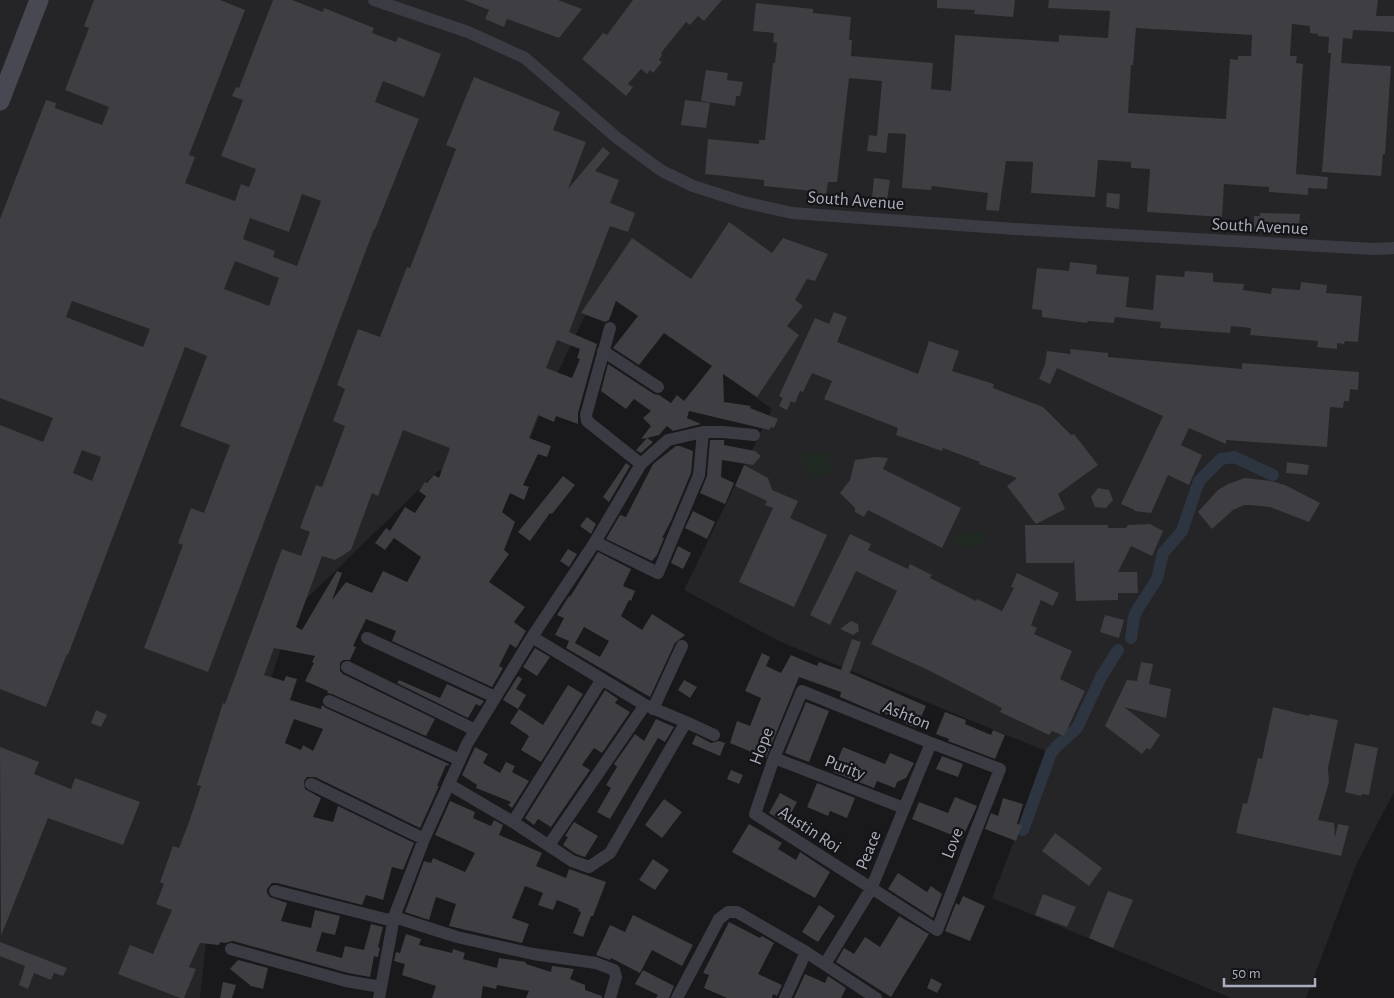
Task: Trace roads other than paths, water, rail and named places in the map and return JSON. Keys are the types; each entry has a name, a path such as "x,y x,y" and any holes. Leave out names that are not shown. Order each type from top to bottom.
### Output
{"street":[{"path":"0,101 40,0"},
{"name":"South Avenue","path":"374,0 468,32 525,58 618,138 662,171 693,186 743,202 792,213 1374,250 1394,248"},
{"path":"610,328 586,415 587,421 641,464"},
{"path":"603,350 658,387"},
{"path":"595,542 658,573 699,475 702,432"},
{"path":"231,949 346,981 380,993 394,919 424,840 474,730 532,636 595,542 641,464 668,440 702,432 754,435"},
{"path":"532,636 649,707 714,735"},
{"path":"367,638 496,697"},
{"path":"549,845 649,707 682,646"},
{"path":"347,667 474,730"},
{"path":"513,822 602,679"},
{"name":"Ashton","path":"802,691 1000,769"},
{"name":"Hope","path":"755,814 774,758 802,691"},
{"path":"329,701 460,760"},
{"path":"450,785 513,822 572,861 589,867 610,853 686,722"},
{"name":"Peace","path":"825,964 871,889 931,743"},
{"name":"Purity","path":"774,758 904,808"},
{"name":"Love","path":"871,889 937,930 1000,769"},
{"path":"311,784 424,840"},
{"name":"Austin Roi","path":"755,814 871,889"},
{"path":"275,891 394,919 457,937 533,954 596,963 614,970 616,977 610,998"},
{"path":"677,998 719,919 728,912 737,912 806,952 876,998"},
{"path":"785,998 806,952"}],"waterway":[{"path":"1131,638 1137,610 1157,579 1163,553 1182,531 1199,481 1221,459 1234,457 1273,475"},
{"path":"1023,830 1051,753 1077,728 1101,677 1118,650"}]}
